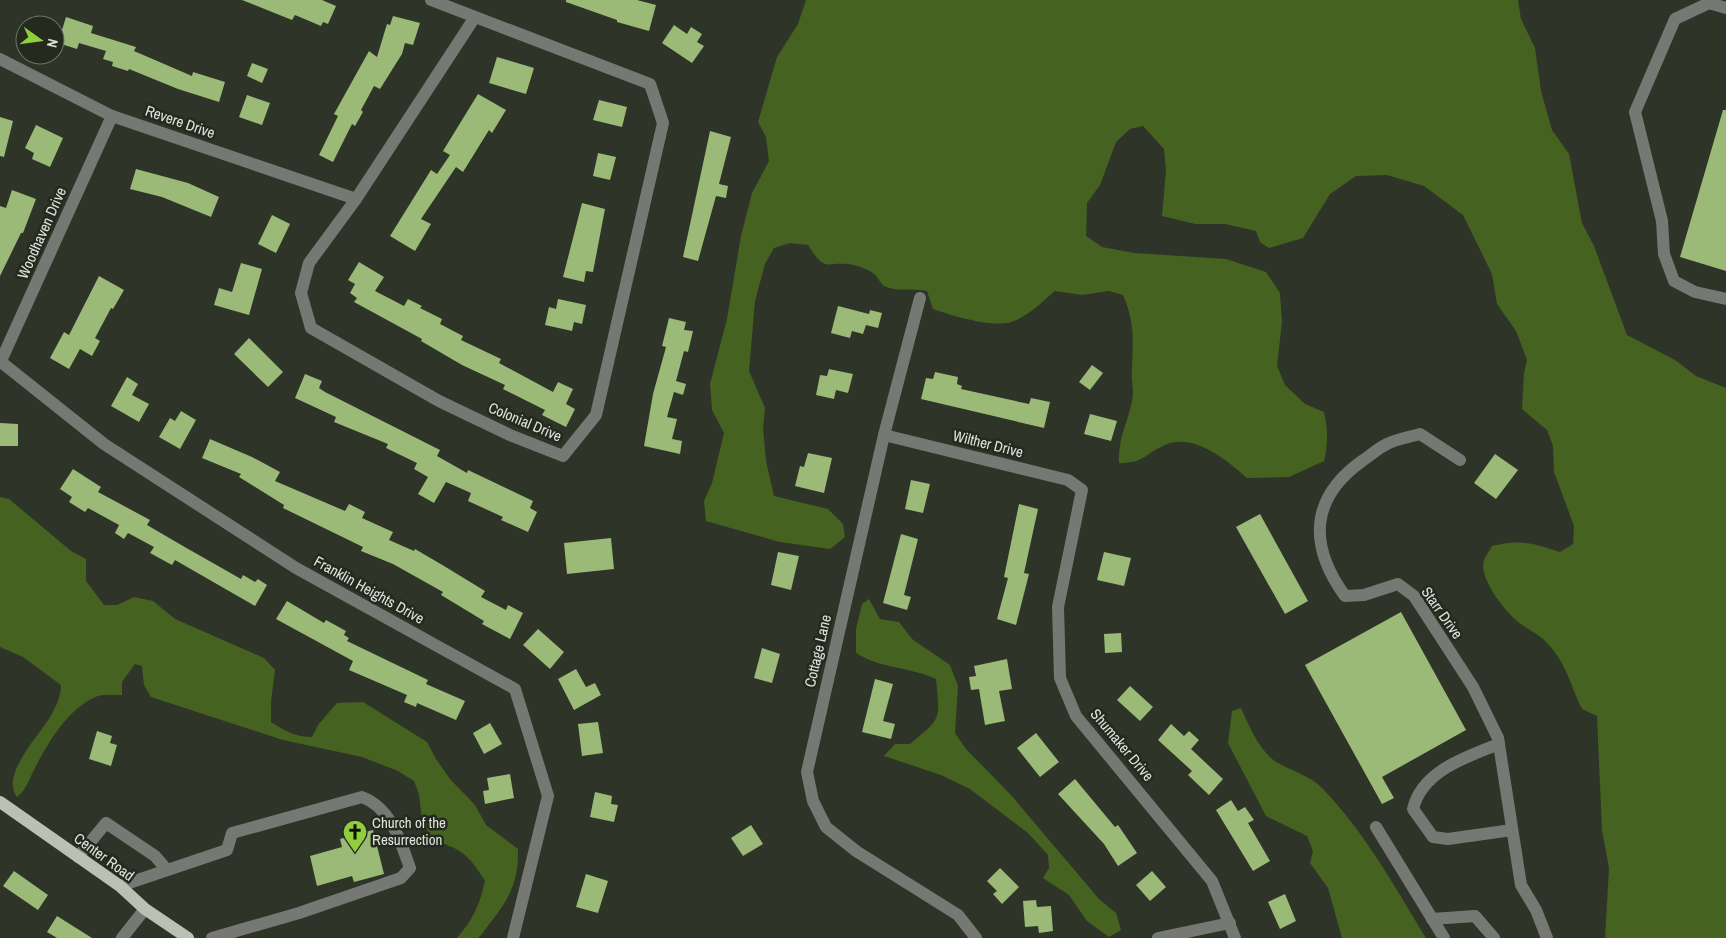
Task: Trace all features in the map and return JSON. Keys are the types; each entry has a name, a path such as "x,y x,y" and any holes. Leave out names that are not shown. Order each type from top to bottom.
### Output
{"main road":[{"name":"Center Road","path":"0,802 120,886 145,909 188,938"}],"street":[{"name":"Colonial Drive","path":"431,0 650,84 663,123 596,415 563,456 510,435 439,401 311,328 301,293 309,262 356,199 475,17"},
{"path":"1726,8 1709,3 1675,18 1635,112 1662,221 1664,254 1674,281 1695,292 1726,299"},
{"name":"Revere Drive","path":"0,59 112,116 356,199"},
{"name":"Woodhaven Drive","path":"1,362 112,116"},
{"name":"Cottage Lane","path":"920,298 884,435 807,772 813,801 826,827 856,851 958,915 976,938"},
{"name":"Franklin Heights Drive","path":"1,362 104,444 296,568 515,689 548,796 513,938"},
{"name":"Starr Drive","path":"1460,460 1420,434 1386,444 1344,474 1323,506 1318,536 1331,576 1345,596 1364,596 1398,584 1414,596 1473,687 1499,744 1521,885 1536,910 1547,938"},
{"name":"Wilther Drive","path":"884,435 1068,480 1082,490"},
{"name":"Shumaker Drive","path":"1082,490 1058,607 1060,678 1076,716 1212,882 1235,938"},
{"path":"1499,744 1465,757 1429,780 1416,795 1413,809 1433,837 1448,839 1512,830"},
{"path":"120,886 227,850 232,834 362,797 374,802 386,813 410,868 401,878 299,913 212,938"},
{"path":"78,857 106,823 155,856 167,870"},
{"path":"1376,827 1444,938"},
{"path":"122,938 145,909"},
{"path":"1432,919 1475,916 1494,938"},
{"path":"1158,938 1230,923"}],"green space":[{"path":"806,0 1518,0 1521,19 1535,48 1541,91 1552,130 1569,154 1582,223 1594,246 1627,335 1675,360 1696,376 1726,388 1726,938 1605,938 1609,868 1602,830 1597,716 1582,709 1563,665 1549,645 1541,637 1518,622 1506,610 1489,585 1483,567 1484,560 1492,546 1502,544 1527,543 1560,552 1573,544 1574,526 1554,472 1553,446 1547,430 1522,409 1524,373 1527,360 1516,331 1497,304 1492,274 1463,215 1424,186 1387,175 1356,176 1330,194 1303,238 1269,248 1260,242 1256,231 1225,224 1195,224 1162,216 1166,170 1164,149 1143,126 1130,129 1116,142 1100,185 1087,203 1086,236 1102,247 1134,253 1226,259 1266,272 1280,293 1282,322 1277,366 1285,385 1305,404 1324,412 1326,425 1327,443 1324,461 1289,477 1247,478 1220,456 1198,445 1187,442 1165,445 1139,460 1119,463 1120,444 1133,394 1132,331 1130,314 1123,295 1109,291 1082,295 1055,291 1030,312 1014,321 985,323 933,309 927,291 889,288 884,286 872,273 861,267 823,263 808,245 790,243 774,248 765,264 755,301 749,371 765,408 763,428 766,461 774,496 828,509 843,524 845,537 830,549 780,542 706,521 704,501 712,483 724,433 712,410 710,384 727,319 741,236 752,193 769,161 766,137 758,122 777,57 798,24"},
{"path":"0,497 9,499 71,551 86,559 86,581 104,605 117,605 134,597 153,601 175,619 264,658 275,670 271,701 271,722 281,728 296,735 312,737 318,725 337,703 363,702 427,742 450,779 475,805 486,825 518,849 518,863 513,886 497,915 481,935 478,938 457,938 475,911 485,881 474,864 463,854 451,846 432,840 422,819 419,794 414,781 398,771 362,757 283,740 151,697 144,685 142,666 135,664 122,682 122,695 98,696 87,701 60,726 40,758 26,787 17,797 13,788 13,778 17,767 52,713 59,697 61,685 23,657 0,647"},
{"path":"869,599 880,619 899,622 912,639 950,665 958,686 955,733 966,749 1011,795 1099,899 1116,913 1121,930 1109,937 1087,921 1069,895 1043,878 1049,868 1048,855 1028,833 970,789 941,775 884,756 895,744 910,744 933,723 938,711 936,679 876,662 856,653 856,629 862,604"},
{"path":"1241,708 1250,728 1265,752 1281,765 1316,783 1352,822 1391,879 1426,938 1342,938 1328,888 1310,863 1313,851 1307,836 1266,816 1228,743 1232,711"}],"building":[{"path":"242,0 322,0 336,6 328,24 323,22 321,26 295,15 292,20"},
{"path":"566,0 637,0 656,5 649,31 617,22 617,20 566,2"},
{"path":"393,16 420,23 413,45 405,43 402,54 380,89 374,86 361,110 363,112 355,126 352,124 333,162 319,155 338,116 334,114 369,51 377,57 387,24 390,25"},
{"path":"66,17 93,26 91,33 136,47 134,51 192,76 193,72 225,82 219,102 178,89 129,69 128,71 112,66 113,62 103,59 106,51 79,43 77,49 65,45"},
{"path":"674,25 687,34 691,27 702,34 697,42 704,46 692,63 662,43"},
{"path":"497,57 534,68 526,94 489,83"},
{"path":"252,63 268,69 262,83 247,76"},
{"path":"478,94 506,110 492,133 489,130 463,172 456,167 421,219 431,224 415,251 390,236 431,170 437,174 450,155 443,151"},
{"path":"247,95 270,103 262,125 239,117"},
{"path":"599,100 627,107 622,127 593,120"},
{"path":"1723,110 1726,110 1726,271 1680,257"},
{"path":"0,117 13,121 4,157 0,156"},
{"path":"36,125 63,138 50,167 32,159 34,153 25,148"},
{"path":"710,131 731,137 719,184 728,186 726,198 716,196 698,261 683,257"},
{"path":"598,153 616,157 610,180 593,176"},
{"path":"136,169 188,183 219,197 211,217 162,197 130,189"},
{"path":"12,190 36,199 23,233 21,233 0,276 0,206 6,208"},
{"path":"582,203 605,209 593,272 586,271 584,282 563,277"},
{"path":"272,215 290,224 276,253 258,244"},
{"path":"359,262 384,277 375,291 404,306 408,299 422,306 420,308 442,319 440,324 463,336 461,340 501,359 499,363 553,392 558,382 573,389 566,404 575,409 566,427 542,415 545,410 503,389 505,385 462,365 421,341 422,339 354,302 357,298 350,293 355,284 348,280"},
{"path":"241,263 262,269 249,315 214,305 219,288 232,292"},
{"path":"99,276 124,290 113,309 111,308 95,338 100,341 92,356 80,349 69,369 50,358 64,332 69,335"},
{"path":"558,299 586,305 582,324 574,322 572,331 545,325 549,307 556,309"},
{"path":"838,306 869,314 870,310 882,313 878,328 866,325 863,334 852,331 850,338 831,333"},
{"path":"669,318 686,322 684,330 693,331 688,352 684,351 676,381 686,384 683,395 674,392 667,417 677,419 672,439 682,441 680,454 644,446 653,394 666,347 662,346"},
{"path":"249,338 283,372 268,387 234,354"},
{"path":"1092,365 1103,373 1090,390 1079,382"},
{"path":"829,369 853,374 848,393 836,390 834,399 816,395 820,375 827,376"},
{"path":"935,372 958,377 957,384 962,386 961,389 1029,404 1031,398 1050,402 1044,428 921,399 926,378 933,379"},
{"path":"305,374 322,381 319,388 325,392 440,450 437,456 467,473 468,470 533,501 530,508 537,512 528,532 501,520 503,517 468,501 471,493 446,482 434,503 418,494 428,477 414,469 417,463 386,448 388,444 334,422 336,417 295,398"},
{"path":"127,377 138,384 132,395 149,404 139,422 111,406"},
{"path":"181,411 196,420 180,449 159,437 170,418 175,421"},
{"path":"1090,414 1117,421 1111,441 1084,434"},
{"path":"0,423 18,424 18,446 0,446"},
{"path":"210,439 252,457 280,472 275,481 345,511 349,504 365,512 362,518 393,532 389,540 414,551 415,549 485,591 481,597 506,610 508,605 523,613 510,639 482,624 484,621 441,595 443,592 393,564 361,551 363,547 283,508 284,505 239,477 241,474 202,458"},
{"path":"808,453 832,458 824,493 795,486 800,466 804,467"},
{"path":"1495,454 1518,470 1496,499 1474,483"},
{"path":"73,469 101,487 98,492 150,520 147,525 241,579 243,575 255,582 258,579 267,585 255,606 175,560 172,565 150,553 154,547 128,533 124,539 115,533 119,525 88,508 85,512 69,502 72,497 60,489"},
{"path":"911,480 930,484 923,513 905,509"},
{"path":"1019,504 1038,509 1024,573 1029,574 1016,625 997,619 1008,578 1004,577"},
{"path":"1260,514 1308,601 1285,614 1236,527"},
{"path":"901,534 918,539 904,595 911,597 907,610 883,603"},
{"path":"611,538 614,569 567,574 564,543"},
{"path":"778,552 799,556 791,590 771,585"},
{"path":"1104,552 1131,558 1124,586 1097,580"},
{"path":"287,601 324,623 326,620 346,631 344,635 349,638 347,641 428,680 426,684 465,701 456,720 417,703 416,707 404,702 407,695 349,670 353,661 276,619"},
{"path":"1401,612 1466,730 1382,777 1394,798 1382,804 1305,665"},
{"path":"538,629 564,652 550,669 523,645"},
{"path":"1121,633 1122,652 1105,653 1104,634"},
{"path":"762,648 780,654 772,683 754,678"},
{"path":"1007,659 1012,689 999,691 1005,721 985,725 979,689 971,690 969,677 976,676 974,666"},
{"path":"576,669 586,687 595,683 601,695 574,710 558,679"},
{"path":"875,679 893,684 883,721 895,724 891,739 862,732"},
{"path":"1130,686 1153,707 1140,721 1117,700"},
{"path":"598,722 603,753 582,756 578,724"},
{"path":"490,723 502,744 484,754 473,733"},
{"path":"1171,724 1184,736 1189,731 1199,740 1191,749 1223,779 1209,795 1188,775 1192,771 1158,740"},
{"path":"97,731 112,736 110,743 117,745 111,766 89,759"},
{"path":"1036,733 1059,762 1040,777 1017,748"},
{"path":"510,774 514,798 485,804 483,791 489,790 487,778"},
{"path":"1075,779 1115,827 1118,825 1137,853 1118,866 1104,844 1058,794"},
{"path":"595,792 612,796 611,804 618,805 614,822 590,817"},
{"path":"1231,800 1238,811 1245,807 1254,820 1248,823 1270,861 1253,871 1216,810"},
{"path":"751,825 763,844 743,856 731,838"},
{"path":"373,830 384,874 354,882 352,876 317,886 310,856 342,847 340,839"},
{"path":"1000,868 1019,887 1002,904 993,894 997,891 987,881"},
{"path":"14,871 48,895 38,910 3,886"},
{"path":"1152,871 1166,887 1150,901 1136,885"},
{"path":"586,874 608,881 598,913 576,907"},
{"path":"1285,894 1296,921 1280,929 1268,902"},
{"path":"1036,900 1037,907 1051,906 1053,931 1039,933 1038,926 1025,927 1023,901"},
{"path":"57,916 92,938 57,938 47,932"}],"place":[{"name":"Church of the Resurrection","path":"355,853"}]}
